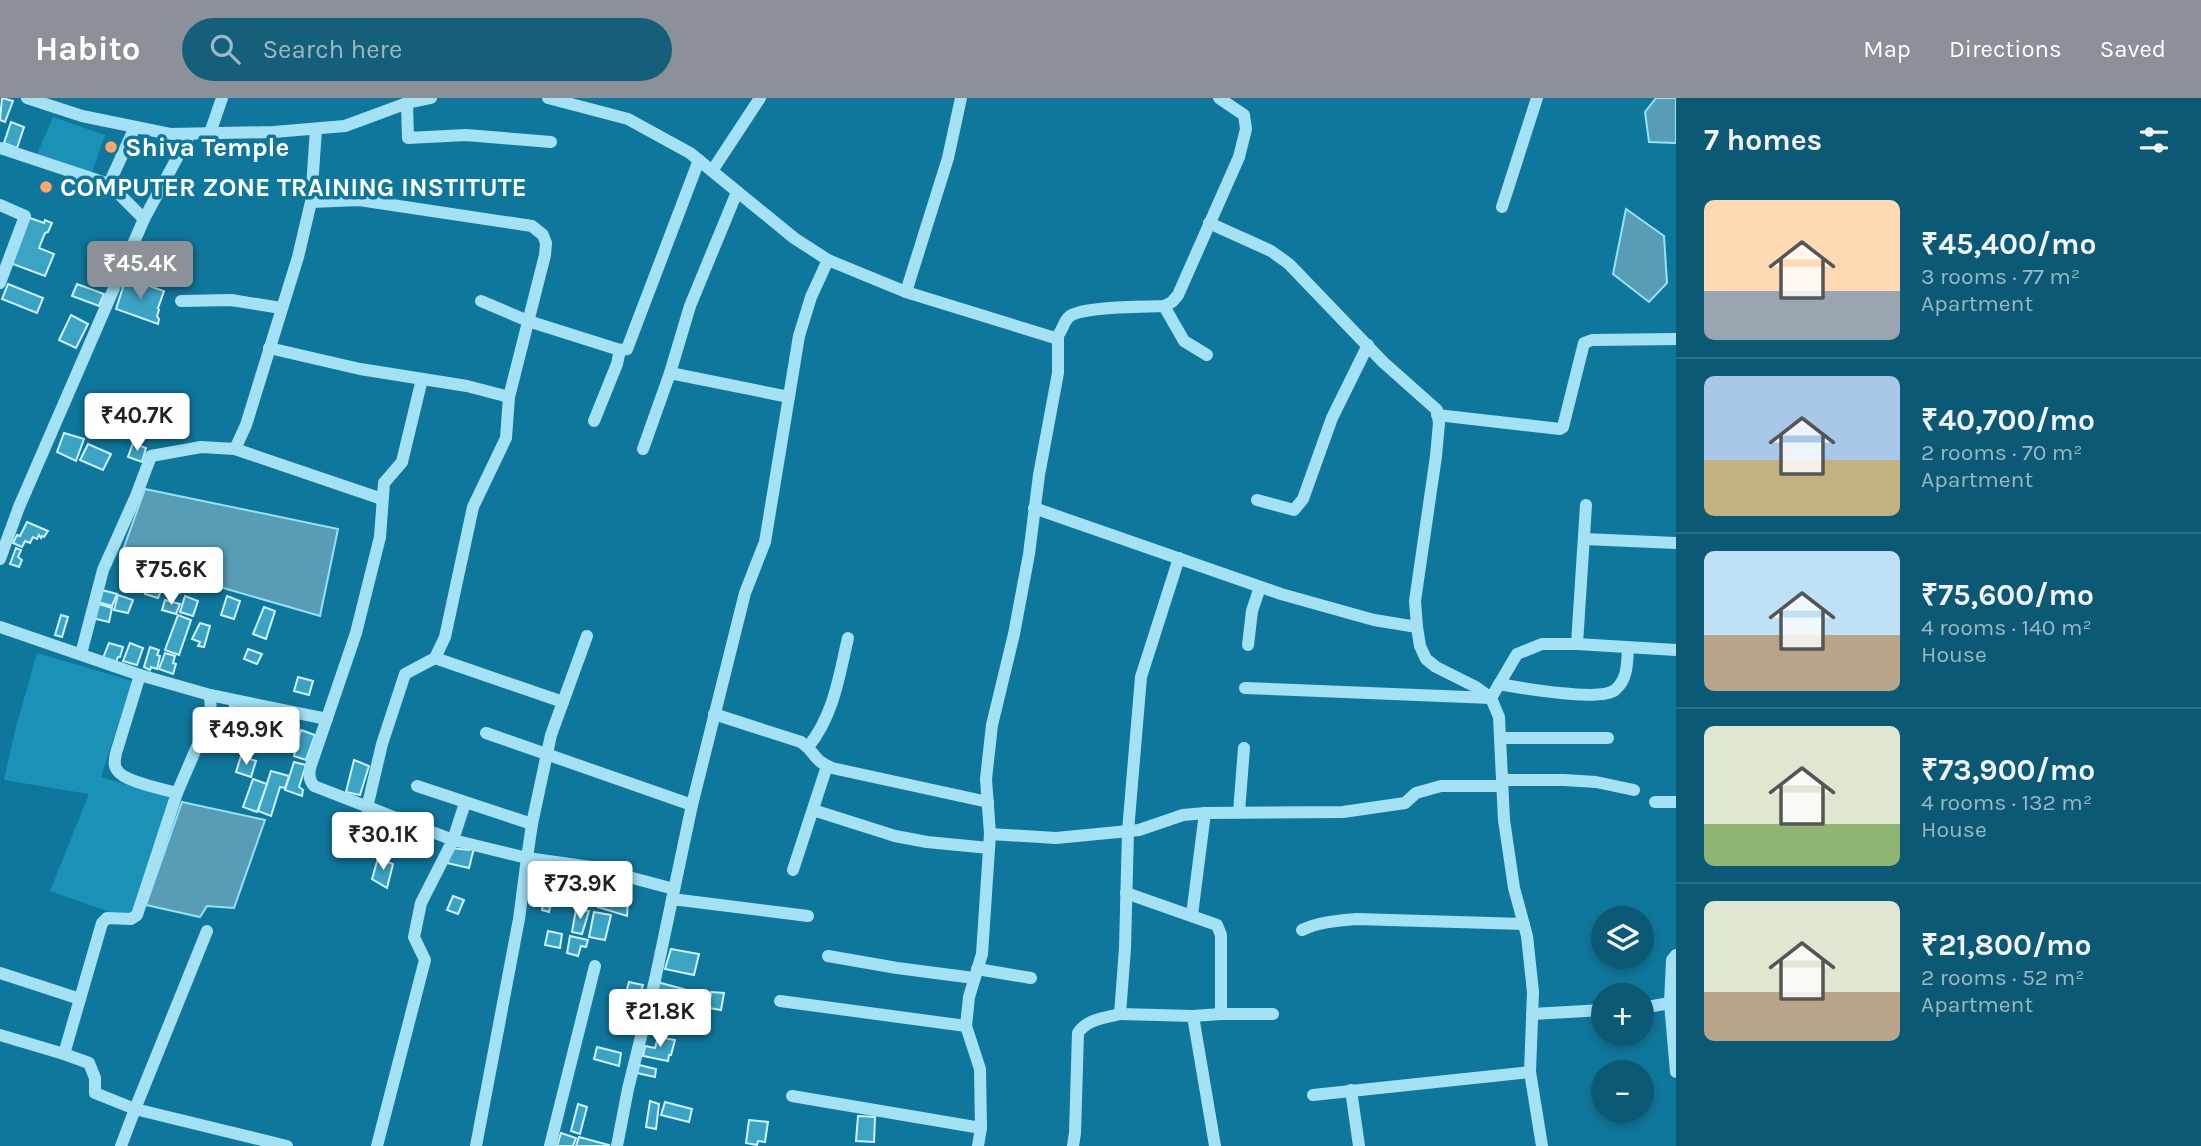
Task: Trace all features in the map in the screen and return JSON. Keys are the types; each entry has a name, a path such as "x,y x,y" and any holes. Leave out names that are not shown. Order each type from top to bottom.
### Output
{"street":[{"path":"27,98 82,116 170,134 274,132 345,126 407,103 431,98"},
{"path":"210,133 222,98"},
{"path":"548,98 628,119 690,153 794,238 828,260 906,292 1058,338"},
{"path":"712,171 760,98"},
{"path":"906,292 948,158 961,98"},
{"path":"978,1146 981,1128 980,1069 966,1026 969,997 982,954 990,834 986,779 992,724 1014,634 1038,475 1058,373 1058,338 1066,321 1080,311 1164,306 1178,295 1239,157 1246,129 1244,115 1219,98"},
{"path":"1502,208 1537,98"},
{"path":"407,103 408,138 466,135 551,142"},
{"path":"109,184 135,127"},
{"path":"236,449 246,425 298,257 311,202 316,129"},
{"path":"0,559 19,507 144,219 190,134"},
{"path":"0,148 109,184 144,219"},
{"path":"481,301 528,321 620,350 627,349 699,160"},
{"path":"643,449 690,306 737,192"},
{"path":"311,202 359,200 532,226 543,235 546,243 543,268 509,397 506,438 473,507 445,637 435,658 405,674 382,744 367,808"},
{"path":"0,205 25,216 0,283"},
{"path":"1209,223 1271,251 1289,264 1383,362 1437,410 1439,423 1436,456 1415,601 1417,627 1420,646 1426,659 1491,698 1499,717 1504,820 1514,888 1524,924 1533,992 1530,1072 1542,1146"},
{"path":"617,1146 714,714 745,593 765,542 799,336 811,297 828,260"},
{"path":"181,301 231,300 281,308"},
{"path":"1164,306 1184,341 1207,355"},
{"path":"1437,415 1560,429 1565,421 1584,343 1592,340 1676,339"},
{"path":"1257,500 1294,510 1303,499 1332,418 1368,345"},
{"path":"269,348 360,369 467,386 509,397"},
{"path":"594,421 618,364 620,350"},
{"path":"670,373 789,397"},
{"path":"422,379 402,462 384,483 380,537 356,633 310,768 310,781 314,786 367,808 453,840 527,858 591,867 673,894 808,916"},
{"path":"81,654 103,570 151,456 201,447 236,449 382,499"},
{"path":"1577,644 1586,505"},
{"path":"1034,508 1260,586 1374,620 1417,627"},
{"path":"1584,540 1676,543"},
{"path":"1120,1014 1128,831 1141,677 1179,558"},
{"path":"1248,645 1252,611 1260,586"},
{"path":"0,627 140,675 210,695 327,719"},
{"path":"476,1146 517,932 532,824 547,754 587,636"},
{"path":"808,747 819,734 829,713 848,638"},
{"path":"1491,698 1517,654 1542,644 1676,650"},
{"path":"1499,684 1600,695 1614,691 1626,676 1628,648"},
{"path":"435,658 563,702"},
{"path":"140,675 114,765 118,772 127,778 177,793"},
{"path":"1245,688 1491,698"},
{"path":"64,1054 102,923 107,918 131,919 137,915 177,793 211,714 210,695"},
{"path":"714,714 802,742 818,762 827,766 988,802"},
{"path":"486,733 692,805"},
{"path":"1500,738 1608,738"},
{"path":"1238,812 1244,748"},
{"path":"793,870 827,766"},
{"path":"990,834 1056,838 1139,830 1183,815 1205,813 1343,812 1405,803 1416,793 1441,786 1596,782 1634,790"},
{"path":"417,786 532,824"},
{"path":"1655,802 1676,802"},
{"path":"377,1146 425,960 414,937 421,903 453,840 465,803"},
{"path":"813,810 895,836 989,848"},
{"path":"1192,915 1205,813"},
{"path":"1126,893 1217,925 1221,935 1221,1014"},
{"path":"1302,930 1332,921 1356,919 1524,924"},
{"path":"121,1146 207,931"},
{"path":"1676,955 1672,960 1670,1003 1676,1072"},
{"path":"828,956 897,968 1031,978"},
{"path":"550,1146 595,965"},
{"path":"0,973 80,999"},
{"path":"780,1001 966,1026"},
{"path":"1654,1006 1670,1003"},
{"path":"1532,1014 1591,1011"},
{"path":"1073,1146 1078,1033 1082,1027 1092,1021 1120,1014 1272,1014"},
{"path":"1193,1016 1215,1146"},
{"path":"0,1035 89,1063 95,1079 95,1093 135,1108 266,1144 287,1146"},
{"path":"1313,1095 1530,1072"},
{"path":"1351,1090 1359,1146"},
{"path":"792,1096 981,1128"}],"shaded area":[{"path":"1656,98 1676,98 1676,143 1649,142 1645,112"},
{"path":"53,117 105,135 91,175 37,154"},
{"path":"1626,209 1664,236 1667,283 1649,302 1613,274"},
{"path":"145,489 338,529 320,616 120,558"},
{"path":"37,653 132,681 101,777 170,798 130,919 50,891 89,794 4,780"},
{"path":"182,802 265,820 234,908 207,906 200,917 146,905"}],"building":[{"path":"2,98 13,101 5,122 0,120"},
{"path":"11,122 24,127 17,148 4,143"},
{"path":"27,217 52,223 39,248 54,254 45,276 10,263"},
{"path":"126,278 164,291 158,308 158,324 116,309"},
{"path":"8,284 43,298 37,313 2,299"},
{"path":"77,284 104,294 99,306 72,296"},
{"path":"71,315 88,324 76,348 59,340"},
{"path":"64,433 84,439 76,461 57,452"},
{"path":"133,443 146,448 142,462 128,457"},
{"path":"88,444 111,454 103,470 80,460"},
{"path":"27,522 48,531 44,537 33,537 30,543 25,541 22,547 13,543"},
{"path":"16,548 21,550 18,557 22,560 19,567 10,564"},
{"path":"152,574 166,579 158,598 145,594"},
{"path":"171,578 182,582 180,593 169,590"},
{"path":"102,590 117,594 112,606 98,602"},
{"path":"118,595 133,600 128,613 114,610"},
{"path":"185,596 198,601 193,616 180,612"},
{"path":"227,596 240,601 234,619 221,615"},
{"path":"165,600 180,604 176,614 162,610"},
{"path":"96,603 112,608 109,622 92,618"},
{"path":"264,607 275,611 266,639 253,634"},
{"path":"61,615 68,617 62,637 55,635"},
{"path":"178,615 191,620 179,655 165,650"},
{"path":"200,623 210,626 204,647 198,646 200,642 192,639"},
{"path":"109,643 123,647 116,662 103,658"},
{"path":"130,643 143,648 137,665 123,661"},
{"path":"150,647 159,650 157,669 144,667"},
{"path":"248,649 262,654 257,664 244,659"},
{"path":"165,653 175,656 173,674 159,669"},
{"path":"298,677 313,681 309,695 294,691"},
{"path":"230,706 244,708 237,733 223,729"},
{"path":"286,721 299,725 292,752 278,748"},
{"path":"250,724 264,728 258,746 244,741"},
{"path":"301,730 315,735 306,760 294,756"},
{"path":"241,756 256,761 251,777 236,772"},
{"path":"354,760 369,766 360,795 346,792"},
{"path":"294,762 306,765 299,787 303,790 302,796 285,790"},
{"path":"271,771 289,776 285,788 280,787 271,816 258,811"},
{"path":"253,779 267,784 257,812 243,807"},
{"path":"343,828 363,836 357,851 339,838"},
{"path":"470,847 474,848 469,868 447,863 451,848 469,850"},
{"path":"378,858 393,864 387,888 372,879"},
{"path":"602,892 628,901 627,916 598,907"},
{"path":"545,894 553,896 549,912 542,910"},
{"path":"453,896 464,900 458,914 447,910"},
{"path":"576,909 589,911 582,934 572,932"},
{"path":"594,912 611,915 605,940 589,937"},
{"path":"548,931 562,934 560,948 545,945"},
{"path":"570,936 588,940 586,947 581,946 578,956 567,953"},
{"path":"671,949 699,954 694,975 665,969"},
{"path":"629,982 643,985 639,1000 625,996"},
{"path":"657,982 687,990 683,1006 652,1000"},
{"path":"711,992 724,993 721,1010 709,1008"},
{"path":"658,1037 675,1040 668,1061 643,1056 645,1046 655,1048"},
{"path":"597,1047 621,1053 619,1066 594,1059"},
{"path":"639,1065 656,1069 655,1077 637,1073"},
{"path":"650,1101 659,1104 656,1129 646,1127"},
{"path":"665,1102 692,1109 689,1122 661,1115"},
{"path":"578,1104 587,1107 580,1134 571,1131"},
{"path":"858,1116 875,1117 874,1142 856,1141"},
{"path":"749,1120 768,1122 765,1142 758,1141 757,1145 746,1143"},
{"path":"561,1133 576,1138 573,1146 557,1146"},
{"path":"579,1137 609,1145 576,1146"}],"place":[{"name":"Shiva Temple","path":"111,147"},
{"name":"COMPUTER ZONE TRAINING INSTITUTE","path":"46,187"}]}
